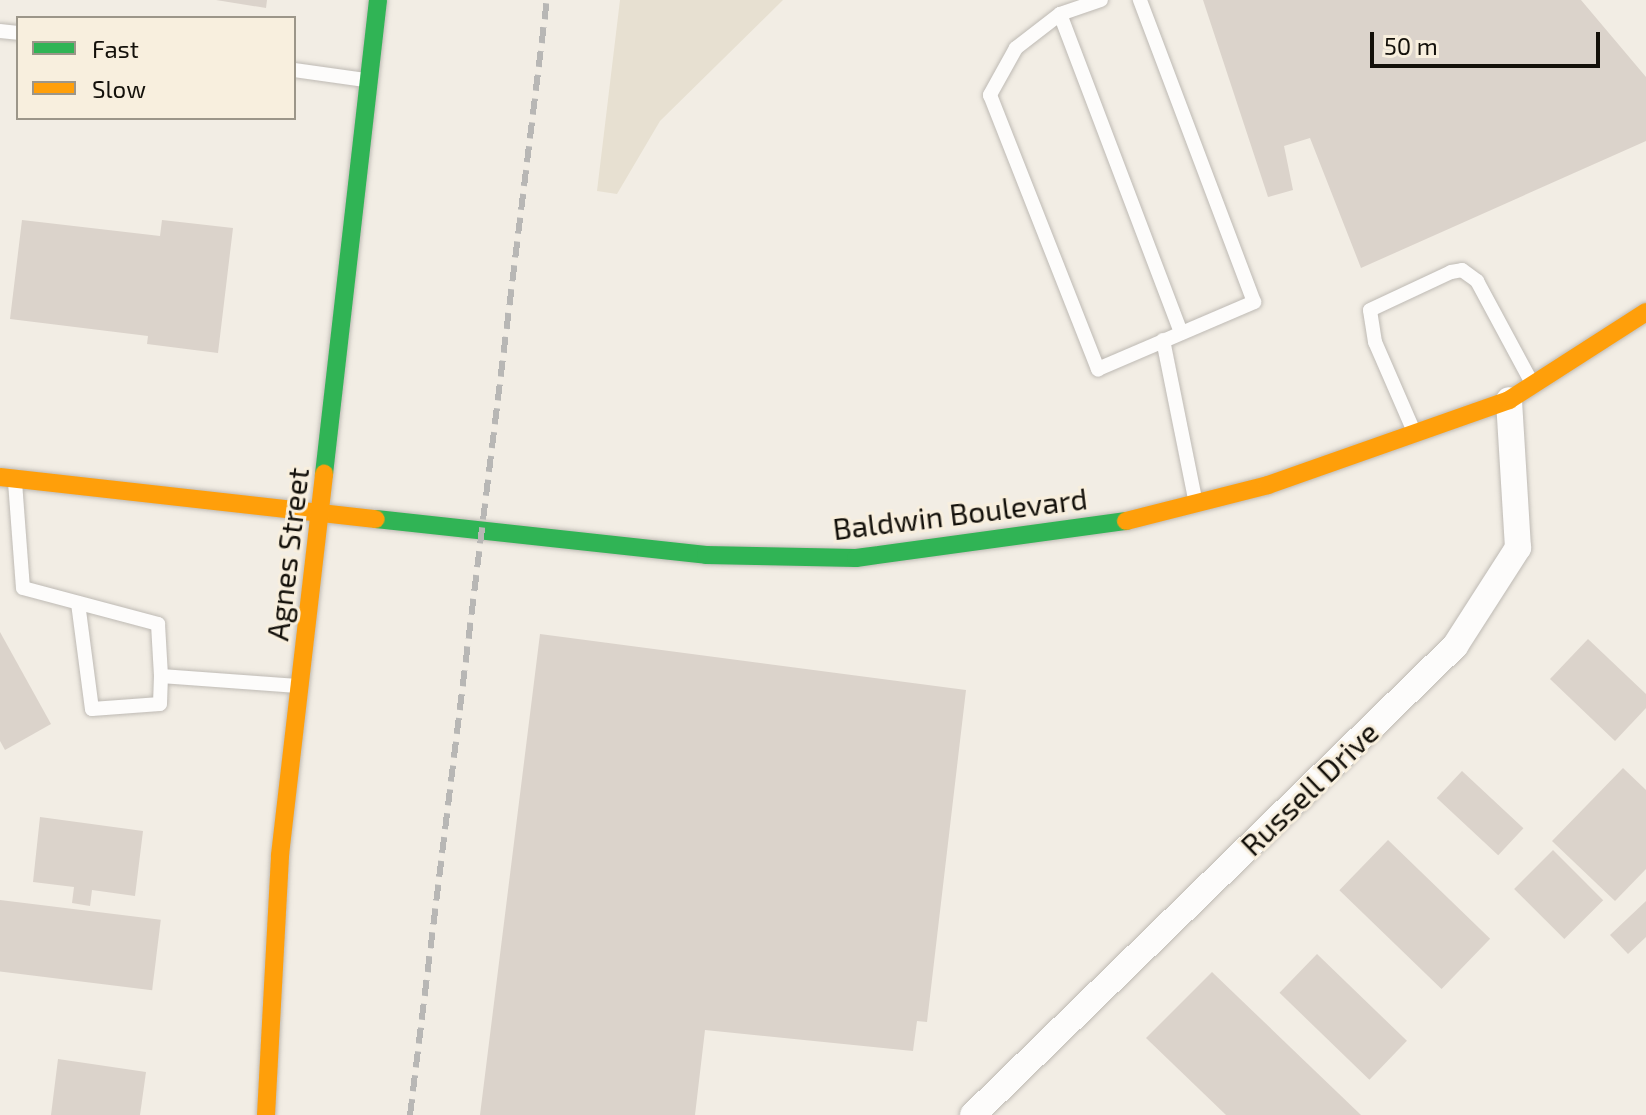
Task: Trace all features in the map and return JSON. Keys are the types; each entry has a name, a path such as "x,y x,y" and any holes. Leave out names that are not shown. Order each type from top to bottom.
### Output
{"main road":[{"name":"Agnes Street","path":"266,1115 280,855 378,0"},
{"name":"Baldwin Boulevard","path":"8,478 321,509 706,555 856,558 1145,518 1196,504 1415,434 1509,400 1646,312"}],"street":[{"name":"Russell Drive","path":"973,1115 1455,646 1518,548 1509,400"}],"lane":[{"path":"1101,0 1060,14 1016,48 990,95 1098,369 1254,302 1140,0"},
{"path":"1060,14 1181,333"},
{"path":"296,70 369,81"},
{"path":"1415,434 1375,342 1370,310 1451,272 1462,270 1477,281 1533,385"},
{"path":"1163,340 1196,504"},
{"path":"8,478 23,588 158,624 160,704 92,709 78,603"},
{"path":"161,676 300,686"}],"shaded area":[{"path":"620,0 783,0 660,121 617,194 597,191"}],"building":[{"path":"216,0 267,0 266,8"},
{"path":"1203,0 1581,0 1646,77 1646,141 1361,268 1310,138 1284,146 1293,190 1268,197"},
{"path":"22,220 160,236 162,220 233,228 218,353 147,344 148,336 10,319"},
{"path":"0,632 51,724 5,750 0,741"},
{"path":"540,634 966,690 927,1022 917,1021 913,1051 705,1030 695,1115 480,1115"},
{"path":"1588,639 1646,694 1646,708 1615,741 1550,679"},
{"path":"1623,768 1646,790 1646,869 1615,901 1552,841"},
{"path":"1462,771 1523,828 1498,855 1437,798"},
{"path":"40,817 143,831 135,896 92,890 90,906 72,903 74,887 33,882"},
{"path":"1388,840 1490,939 1442,989 1339,890"},
{"path":"1553,850 1603,900 1564,939 1514,889"},
{"path":"0,900 161,920 152,990 0,972"},
{"path":"1646,901 1646,937 1628,954 1610,935"},
{"path":"1317,954 1407,1041 1369,1080 1279,993"},
{"path":"1212,972 1361,1115 1226,1115 1146,1038"},
{"path":"58,1059 146,1072 140,1115 51,1115"}],"railway":[{"path":"410,1115 547,0"}],"traffic: fast":[{"path":"324,474 378,0"},
{"path":"376,519 706,555 856,558 1126,521"}],"traffic: slow":[{"path":"1126,521 1268,485 1509,400 1646,312"},
{"path":"266,1115 280,855 324,474"},
{"path":"0,477 376,519"}]}
